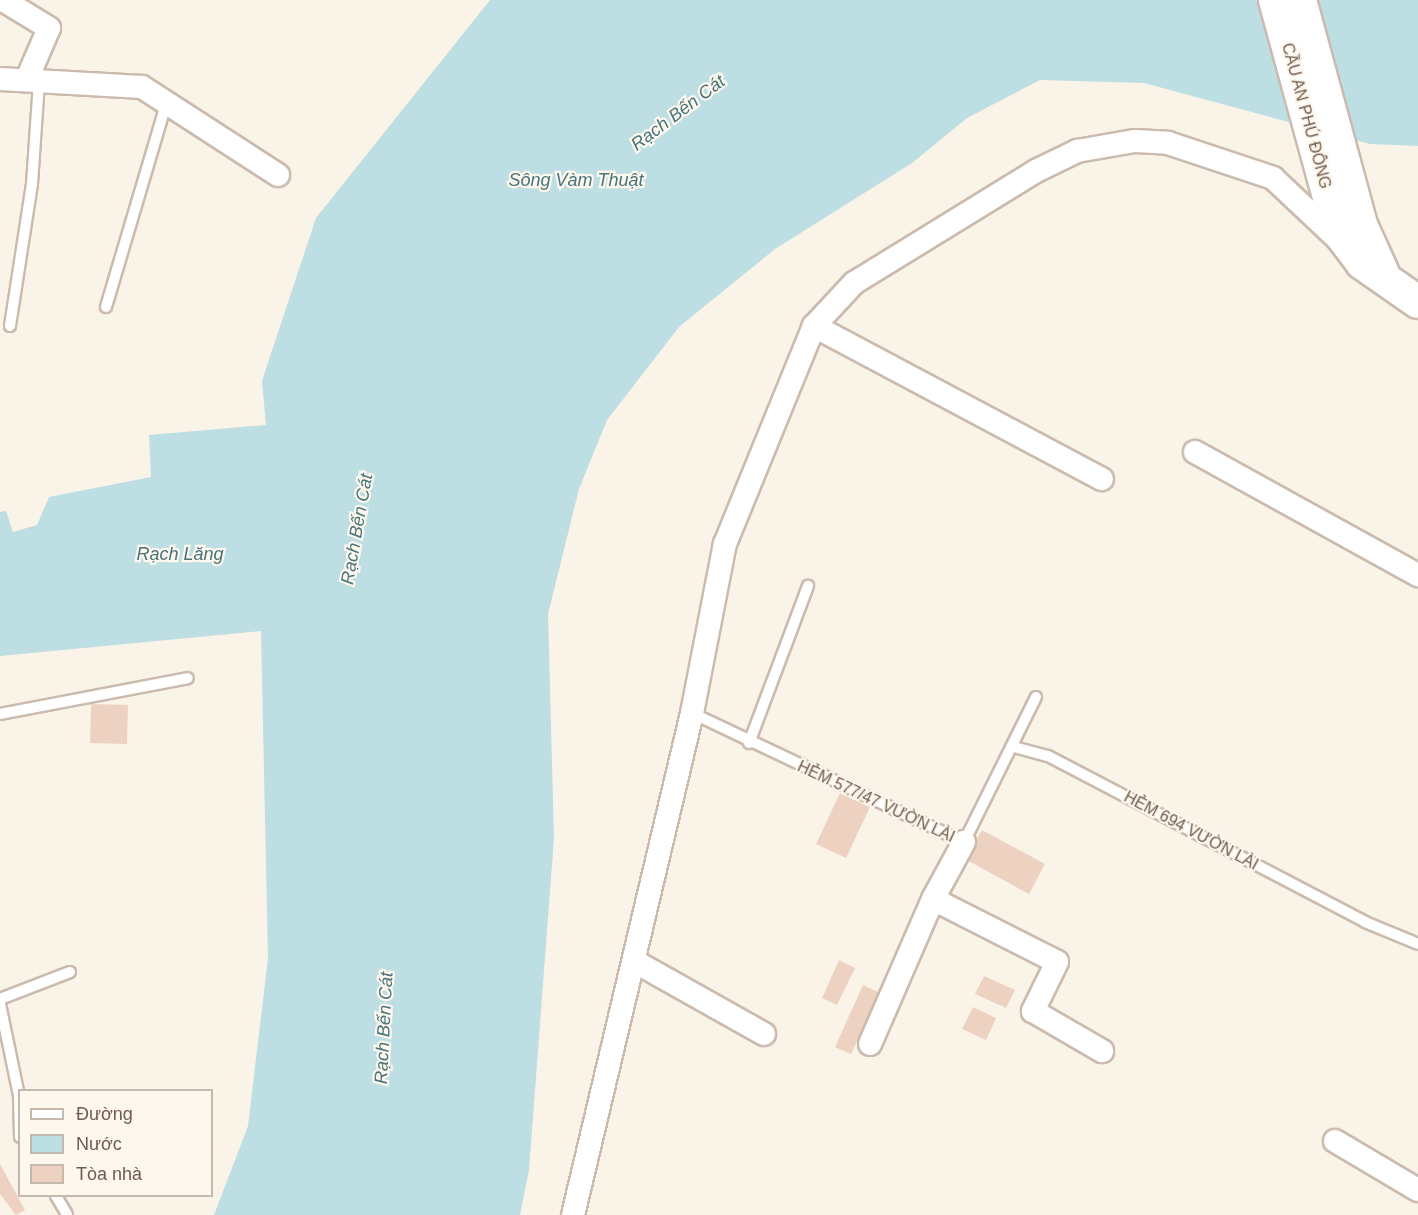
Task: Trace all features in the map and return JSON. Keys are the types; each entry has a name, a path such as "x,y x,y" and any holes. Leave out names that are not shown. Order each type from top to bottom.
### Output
{"main road":[{"name":"CẦU AN PHÚ ĐÔNG","path":"1275,0 1348,234"},
{"name":"CẦU AN PHÚ ĐÔNG","path":"1300,0 1348,234"},
{"path":"1348,234 1407,295"}],"street":[{"path":"17,3 49,28 33,79"},
{"path":"0,79 33,79 142,87 166,105 278,175"},
{"path":"573,1215 692,713 725,544 814,326 854,283 1036,171 1077,151 1135,141 1168,143 1273,178 1348,234"},
{"path":"814,326 1102,479"},
{"path":"1194,452 1418,575"},
{"path":"870,1044 933,899 964,842"},
{"path":"933,899 1057,962 1033,1011 1102,1051"},
{"path":"634,961 764,1034"},
{"path":"1335,1141 1418,1190"}],"lane":[{"path":"10,326 32,184 33,79"},
{"path":"106,307 166,105"},
{"path":"749,743 808,586"},
{"path":"0,714 188,678"},
{"name":"HẺM 577/47 VƯỜN LÀI","path":"692,713 749,743 964,842 1014,747 1036,697"},
{"name":"HẺM 694 VƯỜN LÀI","path":"1014,747 1048,756 1365,922 1418,944"},
{"path":"0,999 70,972"},
{"path":"0,1004 18,1091"},
{"path":"57,1197 67,1214"}],"water":[{"name":"Sông Vàm Thuật","path":"490,0 1418,0 1418,146 1370,144 1144,83 1040,80 967,118 912,163 775,249 679,327 607,420 579,489 548,614 554,838 529,1170 520,1215 214,1215 248,1126 268,958 261,631 0,656 0,512 6,511 13,532 37,525 49,497 151,477 149,435 266,425 262,381 316,218"}],"building":[{"path":"91,704 128,705 127,744 90,743"},
{"path":"840,793 870,807 846,858 816,844"},
{"path":"982,830 1045,864 1029,894 965,859"},
{"path":"839,960 855,968 837,1005 822,998"},
{"path":"984,976 1015,990 1006,1008 975,994"},
{"path":"863,985 880,993 851,1054 835,1047"},
{"path":"973,1007 996,1018 986,1040 962,1029"},
{"path":"0,1164 25,1210 16,1215 0,1194"}],"water label":[{"name":"Rạch Bến Cát","path":"678,113"},
{"name":"Rạch Bến Cát","path":"357,529"},
{"name":"Rạch Lăng","path":"180,554"},
{"name":"Rạch Bến Cát","path":"384,1028"}]}
